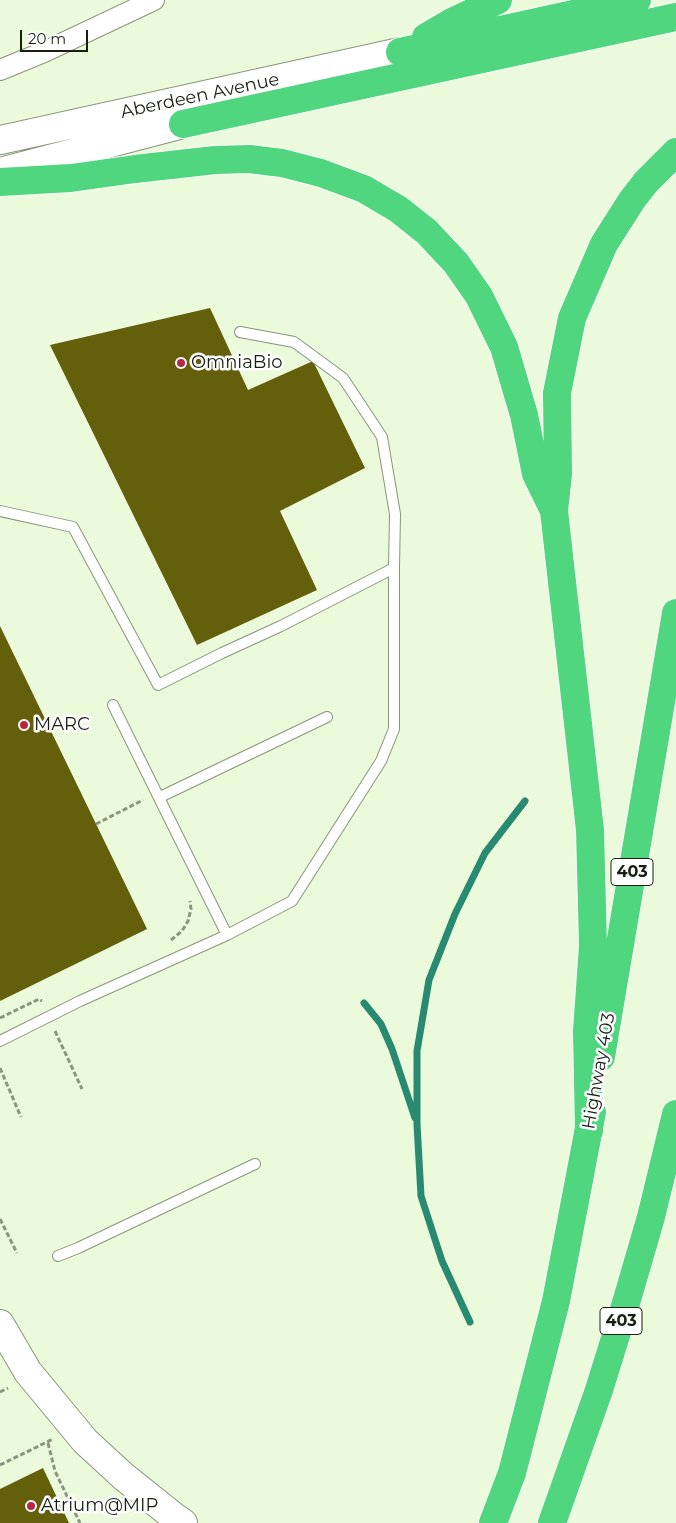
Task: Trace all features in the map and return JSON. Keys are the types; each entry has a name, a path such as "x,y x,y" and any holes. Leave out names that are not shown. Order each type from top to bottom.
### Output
{"highway":[{"path":"400,52 450,23 498,0"},
{"path":"400,52 637,0"},
{"path":"183,124 676,17"},
{"path":"589,1131 587,1031 593,946 590,830 554,511 558,474 557,393 572,318 604,244 646,182 676,152"},
{"path":"0,182 71,178 135,168 215,160 249,159 282,163 321,173 364,189 398,209 427,232 456,263 479,296 504,347 524,415 536,474 554,511"},
{"name":"Highway 403","path":"493,1523 512,1473 556,1301 589,1131 676,613"},
{"name":"403","path":"552,1523 596,1399 624,1311 676,1114"}],"main road":[{"name":"Aberdeen Avenue","path":"0,140 400,52"},
{"name":"Aberdeen Avenue","path":"0,172 183,124"},
{"path":"0,1324 28,1372 72,1426 123,1476 183,1523"}],"street":[{"path":"0,70 44,52 154,0"}],"lane":[{"path":"0,1041 80,1001 227,935 292,901 381,761 394,729 396,514 382,437 343,378 294,342 240,332"},
{"path":"0,511 73,527 158,685 281,626 394,568"},
{"path":"113,705 227,935"},
{"path":"160,797 327,717"},
{"path":"58,1256 255,1164"}],"path":[{"path":"165,943 174,939 182,931 188,920 191,909 190,897"},
{"path":"39,999 82,1089"},
{"path":"39,999 44,1002"},
{"path":"0,1018 39,999"},
{"path":"0,1068 21,1117"},
{"path":"0,1219 17,1253"},
{"path":"0,1465 48,1443 72,1426"},
{"path":"48,1443 55,1471 80,1523"}],"building":[{"path":"210,308 248,390 313,361 365,468 280,511 317,590 197,645 50,345"},
{"name":"MARC","path":"0,626 147,929 0,1001"},
{"name":"Atrium@MIP","path":"43,1468 69,1523 0,1523 0,1489"}],"waterway":[{"path":"470,1322 442,1261 421,1196 417,1124 417,1051 429,980 455,914 485,853 525,801"},
{"path":"364,1003 381,1024 392,1049 415,1118"}],"place":[{"name":"OmniaBio","path":"181,363"},
{"name":"MARC","path":"24,725"},
{"name":"Atrium@MIP","path":"31,1506"}]}
